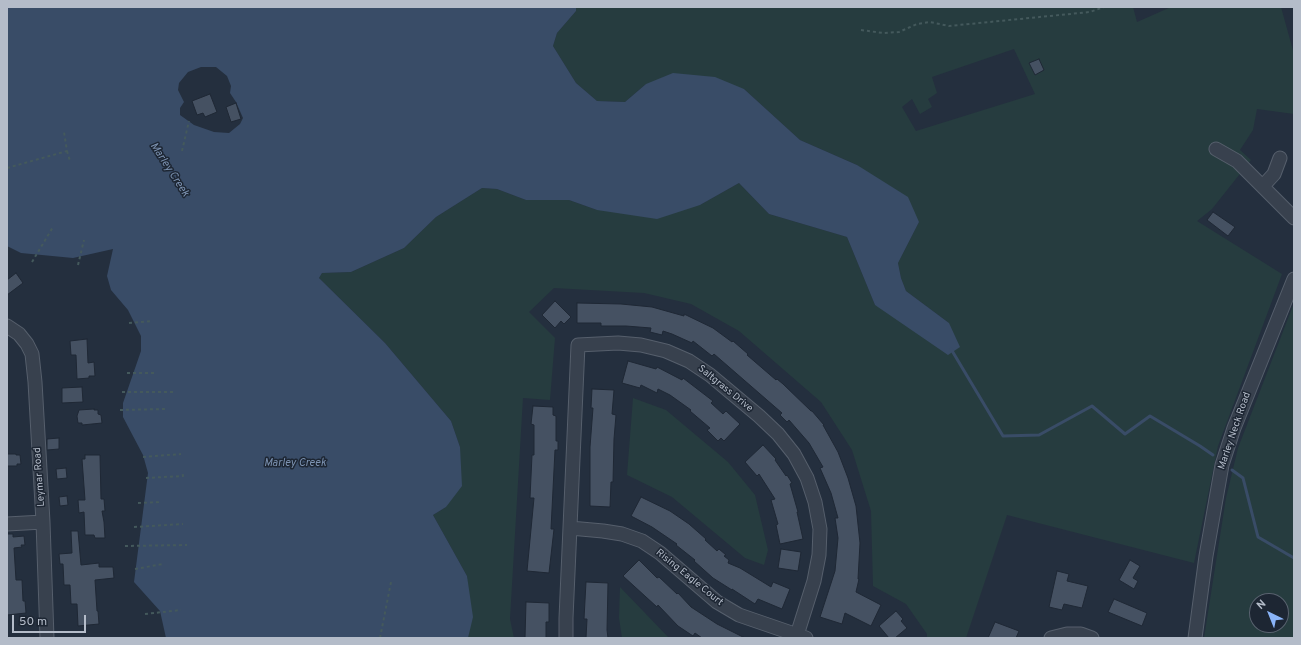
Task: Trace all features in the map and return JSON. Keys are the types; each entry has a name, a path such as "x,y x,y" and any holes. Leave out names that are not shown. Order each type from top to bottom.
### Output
{"street":[{"path":"1216,149 1237,161 1294,218"},
{"path":"1263,186 1274,174 1280,158"},
{"name":"Marley Neck Road","path":"1195,638 1206,556 1222,465 1234,428 1294,279"},
{"name":"Leymar Road","path":"8,328 19,334 27,344 32,354 43,522 48,638"},
{"name":"Saltgrass Drive","path":"566,638 578,345 618,343 641,345 666,351 689,361 710,375 759,416 778,434 794,454 807,478 815,502 820,529 820,555 801,636"},
{"path":"7,524 43,522"},
{"name":"Rising Eagle Court","path":"570,528 622,534 642,541 660,554 717,602 739,615 801,636"},
{"path":"1051,638 1067,634 1081,634 1092,638"}],"path":[{"path":"861,30 883,33 899,32 917,24 930,22 950,26 1090,12 1104,7"},
{"path":"182,151 189,120"},
{"path":"64,132 70,161"},
{"path":"7,168 67,151"},
{"path":"32,262 53,227"},
{"path":"78,265 84,240"},
{"path":"130,323 152,321"},
{"path":"126,373 156,373"},
{"path":"122,392 175,392"},
{"path":"120,410 167,409"},
{"path":"143,457 181,454"},
{"path":"146,478 183,476 182,471"},
{"path":"138,503 162,502"},
{"path":"134,527 183,524"},
{"path":"125,546 187,545"},
{"path":"135,569 163,564"},
{"path":"380,638 391,582"},
{"path":"145,614 181,610"}],"green space":[{"path":"576,7 1133,7 1137,22 1171,7 1281,7 1294,54 1294,114 1257,109 1253,130 1240,150 1251,160 1212,209 1197,221 1282,274 1218,446 1194,563 1007,515 966,638 927,638 927,634 906,604 873,586 871,511 852,450 821,402 739,331 691,304 644,293 554,288 529,312 555,338 550,400 523,398 510,619 514,638 468,638 467,576 433,515 446,507 460,447 451,421 385,343 319,278 322,273 351,272 404,248 436,217 482,188 497,189 526,200 569,200 597,210 700,205 739,183 769,214 847,237 875,305 949,323 906,291 901,278 898,263 919,222 857,165 800,140 744,89 646,84 625,102 597,101 576,83 553,46 557,33 576,11","holes":["1014,49 1035,94 916,131 902,107 912,99 920,114 932,107 928,99 937,93 932,77"]},
{"path":"1294,303 1294,638 1204,638 1226,498 1238,448"},
{"path":"633,398 666,410 728,462 755,495 768,550 764,565 745,558 672,497 627,475"},
{"path":"620,587 669,638 622,638 619,618"}],"water":[{"name":"Marley Creek","path":"7,7 576,7 576,11 557,33 553,46 576,83 597,101 625,102 646,84 673,73 715,77 744,89 800,140 857,165 908,197 919,222 898,263 901,278 906,291 949,323 960,347 948,355 875,305 847,237 769,214 739,183 700,205 657,219 597,210 569,200 526,200 497,189 482,188 436,217 404,248 351,272 322,273 319,278 385,343 451,421 460,447 462,486 446,507 433,515 467,576 473,617 468,638 166,638 160,611 134,582 148,473 143,455 123,417 123,403 141,351 141,336 128,310 111,290 107,276 113,249 73,258 21,253 7,246","holes":["201,67 216,67 227,76 231,86 230,93 243,118 240,124 229,133 214,132 194,125 180,115 180,108 184,102 178,90 179,83 188,72"]}],"building":[{"path":"1039,59 1044,70 1035,75 1029,63"},
{"path":"210,94 217,112 205,117 203,113 197,115 192,101"},
{"path":"236,103 241,119 231,122 226,107"},
{"path":"1213,212 1235,227 1228,236 1207,220"},
{"path":"16,273 23,283 7,295 7,280"},
{"path":"555,301 571,317 564,324 561,321 555,328 542,315"},
{"path":"577,303 621,304 652,307 684,316 684,314 713,328 732,342 733,341 812,411 824,425 838,452 848,478 856,506 860,543 859,579 856,592 881,605 871,626 845,613 842,624 820,617 835,571 838,538 835,518 838,518 831,493 820,468 823,467 809,443 789,420 787,422 780,415 782,413 714,354 712,356 693,341 692,343 663,331 662,335 650,332 651,328 601,326 601,323 577,323"},
{"path":"87,339 88,363 94,362 95,376 77,379 76,355 71,355 70,341"},
{"path":"628,361 656,369 657,367 682,380 683,378 713,401 711,403 723,414 726,411 740,424 724,441 721,438 718,441 707,430 710,428 690,411 691,410 670,395 658,389 657,393 641,385 640,388 622,383"},
{"path":"82,387 83,402 62,403 62,388"},
{"path":"592,389 614,390 612,414 616,415 613,482 611,482 610,507 590,506 590,447 593,408 591,408"},
{"path":"533,406 553,407 553,415 556,416 556,441 558,441 558,450 555,450 551,529 554,529 549,573 527,571 534,498 530,498 532,455 534,455 534,425 531,424"},
{"path":"79,410 98,410 98,414 101,415 102,423 82,425 82,423 78,423 77,416"},
{"path":"59,438 59,449 47,450 47,439"},
{"path":"763,445 776,459 775,460 792,483 790,484 798,512 803,539 780,544 776,525 778,524 771,500 775,499 759,474 757,476 745,462"},
{"path":"7,454 20,455 21,464 17,464 17,466 7,466"},
{"path":"85,455 100,455 101,499 104,499 105,511 102,511 105,538 95,538 94,535 85,535 84,512 79,513 78,500 85,500 82,459 85,459"},
{"path":"66,468 67,478 57,479 56,469"},
{"path":"67,496 68,505 60,506 59,497"},
{"path":"641,497 670,511 689,524 717,551 719,549 726,555 724,556 729,560 728,563 740,568 771,587 773,582 790,589 782,609 758,599 755,604 732,590 713,578 694,561 695,560 676,545 677,544 652,527 631,516"},
{"path":"71,531 78,531 81,565 99,563 99,567 113,567 114,578 95,580 99,624 78,626 77,604 71,604 70,585 64,585 63,564 60,564 59,554 72,553"},
{"path":"7,534 13,534 13,537 24,536 25,545 14,548 16,580 22,580 23,601 25,601 26,613 7,615"},
{"path":"781,549 801,552 798,571 778,568"},
{"path":"639,560 657,578 659,577 677,594 678,593 691,607 717,624 745,638 702,638 695,633 693,636 678,626 658,605 657,607 623,576"},
{"path":"1130,560 1140,566 1133,578 1138,581 1134,589 1119,580"},
{"path":"1057,571 1069,574 1067,581 1088,586 1082,608 1064,604 1062,610 1049,607"},
{"path":"586,582 608,583 608,638 586,638 587,619 584,619"},
{"path":"1114,599 1147,613 1142,626 1108,612"},
{"path":"526,602 549,603 549,622 546,622 546,638 525,638"},
{"path":"896,611 903,619 901,621 907,628 895,638 889,638 879,626"},
{"path":"995,622 1019,631 1016,638 988,638"}],"waterway":[{"path":"951,349 1003,436 1039,435 1092,406 1125,434 1150,416 1213,455"},
{"path":"1232,470 1243,478 1258,537 1294,558"}]}
